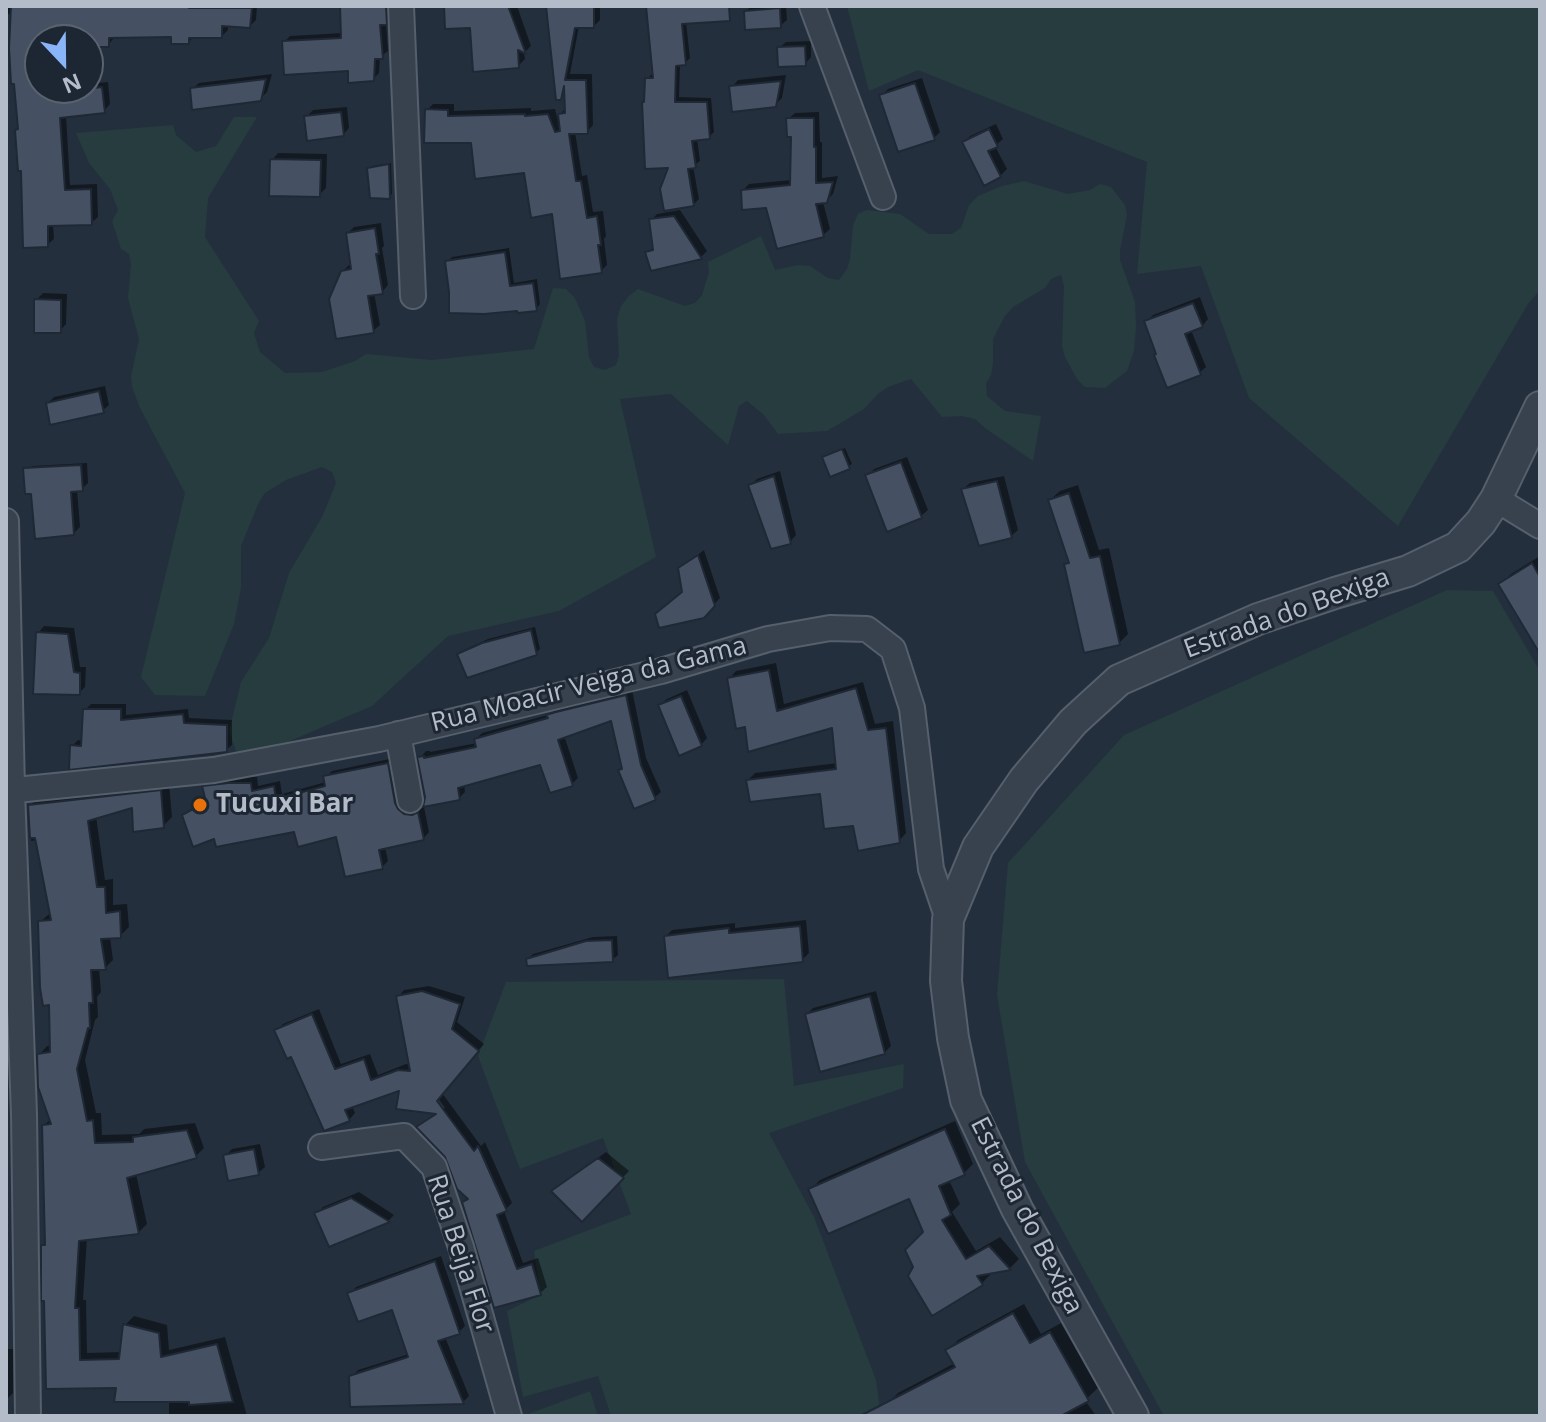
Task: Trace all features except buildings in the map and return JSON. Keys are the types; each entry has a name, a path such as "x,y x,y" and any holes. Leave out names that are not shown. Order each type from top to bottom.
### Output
{"street":[{"path":"401,6 413,296"},
{"path":"812,6 883,197"},
{"name":"Estrada do Bexiga","path":"1133,1416 1017,1209 966,1100 953,1038 946,981 948,919 978,847 1024,780 1073,722 1119,680 1258,619 1408,571 1458,547 1481,522 1496,499 1540,407"},
{"path":"1496,499 1540,526"},
{"path":"6,521 9,791 24,1114 28,1416"},
{"name":"Rua Moacir Veiga da Gama","path":"9,791 214,770 398,734 661,671 768,639 830,628 867,629 893,649 912,708 931,869 948,919"},
{"path":"398,734 410,800"},
{"name":"Rua Beija Flor","path":"321,1147 404,1136 434,1167 461,1247 509,1416"}],"green space":[{"path":"847,6 1540,6 1540,290 1528,304 1398,526 1249,398 1201,266 1137,274 1147,162 918,70 869,91"},
{"path":"234,117 257,117 208,198 205,237 259,321 254,333 260,352 285,373 322,372 366,354 432,360 534,349 553,288 566,289 575,298 585,321 589,357 594,367 605,370 616,365 619,355 617,319 621,306 638,289 685,306 695,303 702,295 709,272 708,262 761,236 775,270 810,266 828,278 839,280 850,259 853,225 858,214 867,210 900,214 929,234 952,234 961,228 969,205 978,196 1024,181 1068,194 1090,190 1100,184 1111,187 1125,205 1127,215 1120,260 1135,302 1134,351 1127,371 1105,388 1085,387 1077,379 1062,346 1064,286 1061,275 1013,307 993,339 993,363 986,384 987,396 1005,411 1041,416 1033,461 975,419 942,417 911,379 888,387 864,409 827,431 778,434 764,415 747,401 739,406 728,445 671,394 620,399 656,557 559,611 448,636 372,706 269,750 236,751 229,731 241,682 269,638 289,573 322,517 336,483 332,472 322,467 286,480 265,493 241,546 241,588 234,624 205,696 155,695 141,677 185,493 132,387 131,376 139,339 128,298 129,254 121,249 112,221 118,210 110,189 89,163 76,133 173,125 176,135 196,152 216,146"},
{"path":"1447,590 1493,591 1540,671 1540,1416 1164,1416 1025,1162 997,995 1008,863 1124,735"},
{"path":"784,979 794,1086 904,1064 903,1088 769,1133 814,1217 876,1380 881,1416 611,1416 598,1376 523,1397 507,1311 540,1295 534,1251 631,1214 603,1138 520,1169 478,1056 506,982"},
{"path":"590,1391 598,1416 523,1416"}],"place":[{"name":"Tucuxi Bar","path":"200,805"}]}
